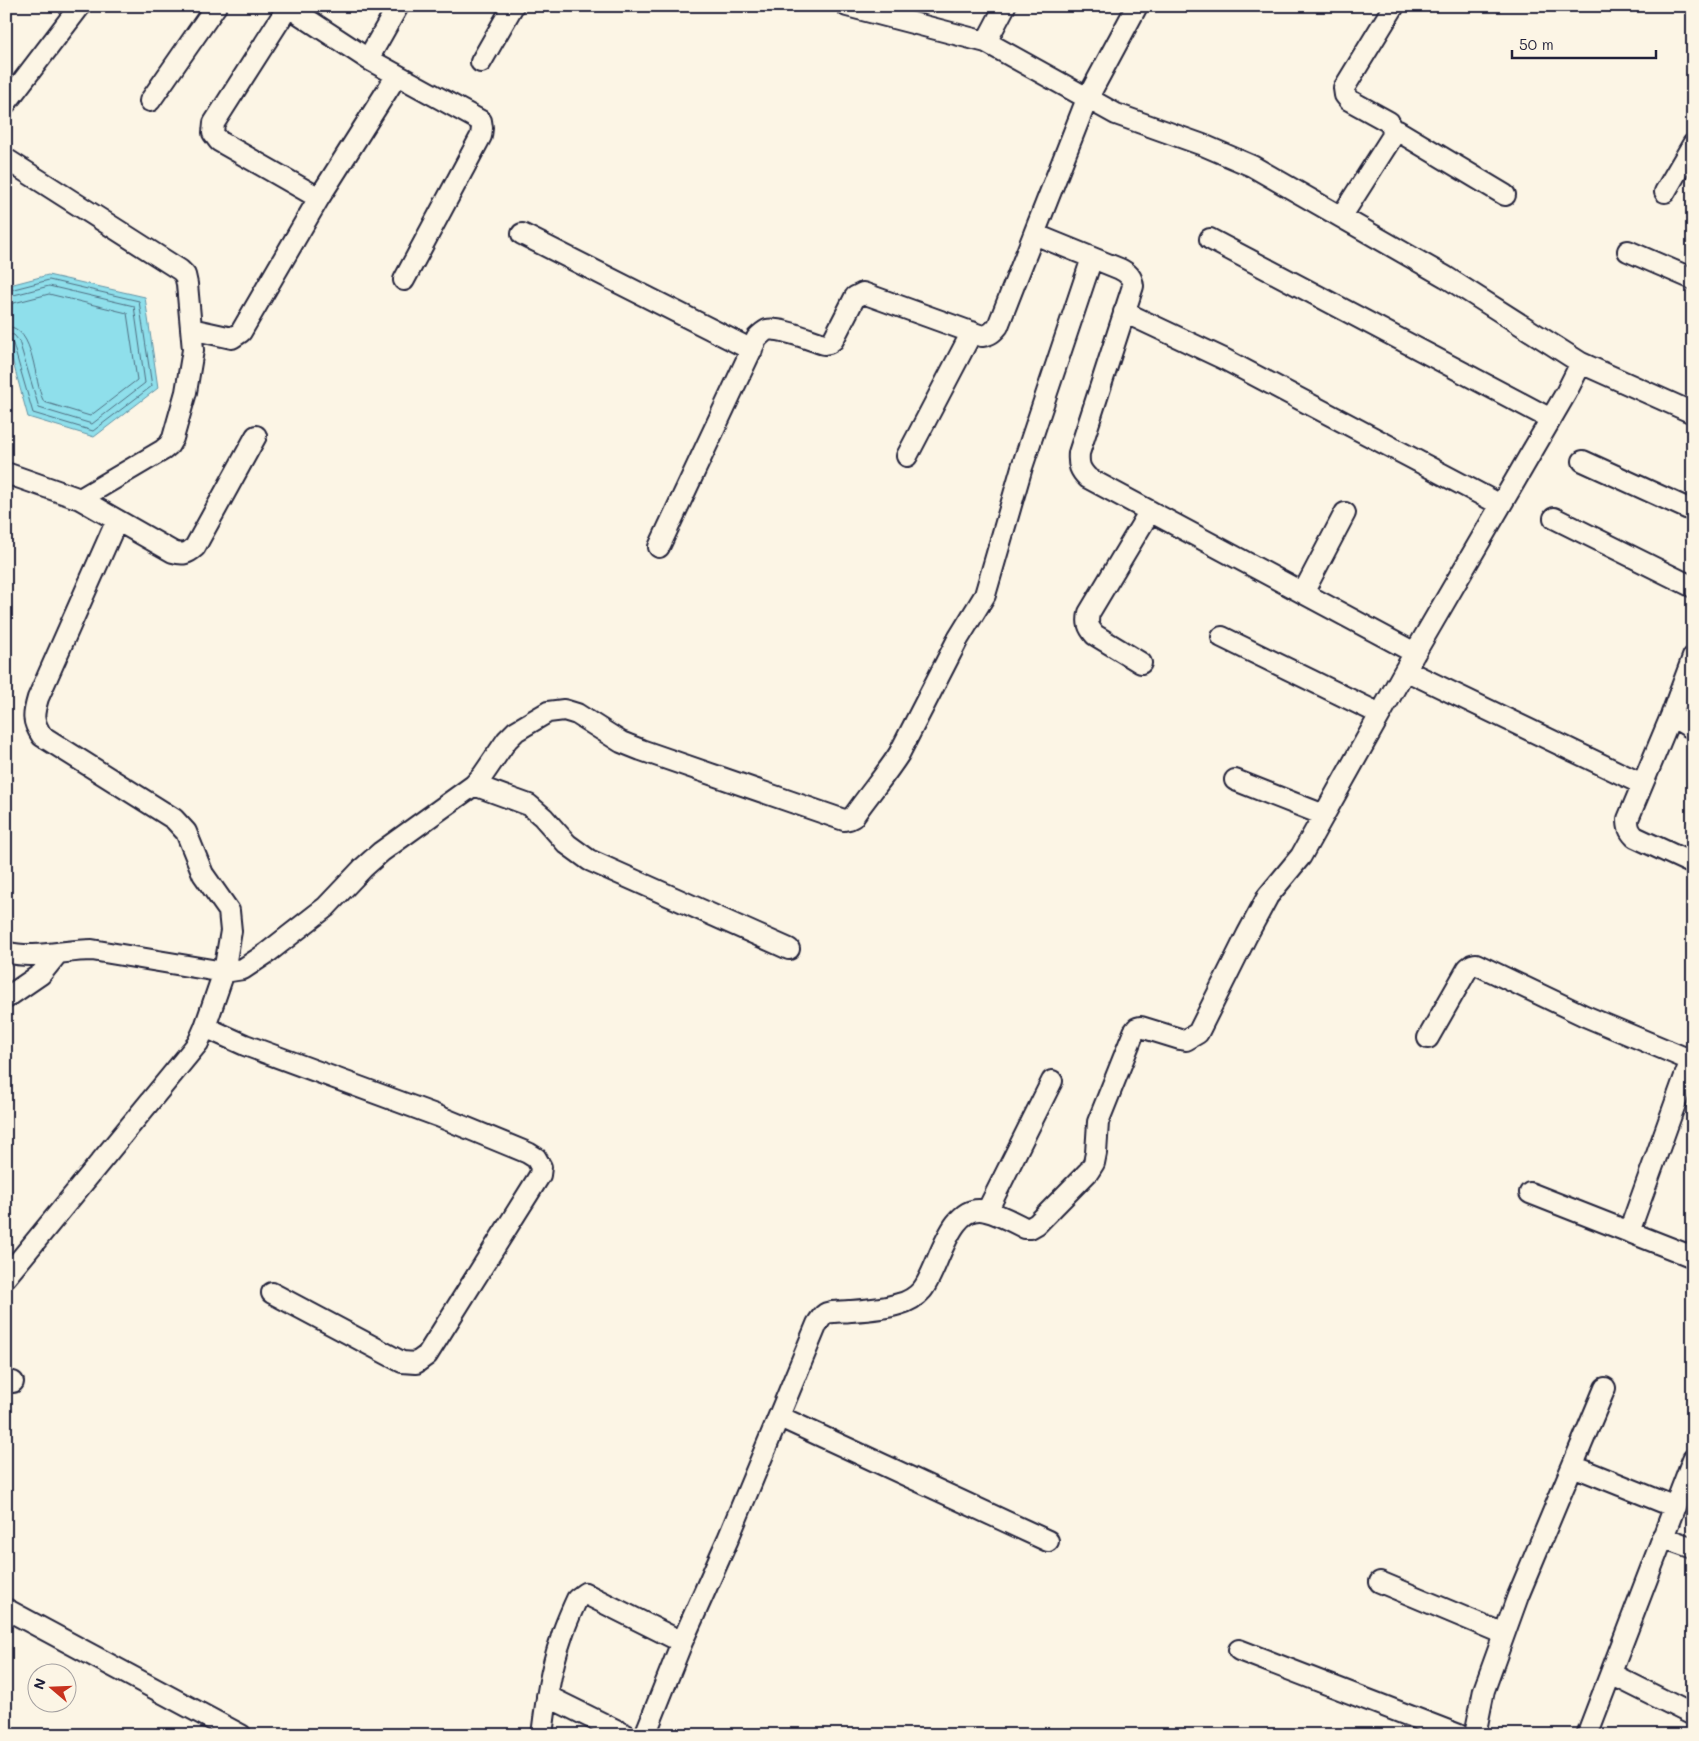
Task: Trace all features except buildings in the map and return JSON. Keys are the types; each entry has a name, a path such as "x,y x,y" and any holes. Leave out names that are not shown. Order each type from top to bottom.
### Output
{"street":[{"path":"6,103 80,6"},
{"path":"150,101 216,6"},
{"path":"368,60 398,6"},
{"path":"481,62 513,6"},
{"path":"847,6 986,42 1116,114 1203,145 1252,166 1446,277 1581,363 1693,413"},
{"path":"986,42 1005,6"},
{"path":"659,548 758,338 768,330 777,330 829,344 833,340 855,298 863,293 982,336 993,332 998,326 1088,99 1137,6"},
{"path":"1341,217 1392,137 1393,130 1389,122 1349,100 1345,95 1344,88 1394,6"},
{"path":"319,198 219,141 213,132 214,123 288,7 368,60 481,121 481,136 404,280"},
{"path":"191,329 232,338 241,332 319,198 397,76"},
{"path":"1393,130 1398,131 1505,195"},
{"path":"1665,192 1693,144"},
{"path":"6,159 180,270 185,275 187,284 192,350 186,392 173,438 169,446 80,498"},
{"path":"522,234 752,350"},
{"path":"1034,234 1127,272 1132,280 1133,286 1079,453 1078,465 1082,472 1088,478 1415,653"},
{"path":"1210,239 1551,419"},
{"path":"1628,251 1693,279"},
{"path":"6,952 41,955 73,950 92,950 224,972 243,969 326,908 363,868 381,852 474,785 507,740 516,731 548,712 564,710 577,714 621,742 640,750 844,820 853,817 870,792 889,770 958,639 985,595 1022,467 1092,258"},
{"path":"1124,312 1224,360 1501,504"},
{"path":"907,456 972,332"},
{"path":"645,1735 682,1642 728,1539 822,1316 828,1313 898,1305 909,1300 921,1291 929,1280 951,1230 958,1221 971,1211 987,1211 1025,1228 1030,1228 1037,1224 1090,1171 1096,1153 1098,1122 1134,1032 1137,1028 1141,1027 1186,1040 1198,1032 1268,896 1301,856 1405,670 1551,419 1581,363"},
{"path":"7,474 80,498 173,552 181,555 188,554 195,548 256,436"},
{"path":"1583,460 1693,511"},
{"path":"1140,663 1095,635 1089,628 1088,621 1089,612 1150,511"},
{"path":"1303,593 1345,514"},
{"path":"1554,518 1693,587"},
{"path":"6,1277 198,1043 224,972 231,931 229,912 204,874 186,832 174,818 42,736 36,726 33,714 38,698 117,520"},
{"path":"1222,637 1380,714"},
{"path":"1693,657 1671,716 1628,819 1630,832 1635,837 1693,864"},
{"path":"1405,670 1642,784"},
{"path":"1671,716 1693,729"},
{"path":"1235,780 1324,815"},
{"path":"474,785 529,805 543,817 567,844 589,860 789,949"},
{"path":"6,998 41,974 58,953"},
{"path":"1428,1038 1468,968 1476,964 1586,1016 1692,1057 1629,1232"},
{"path":"205,1027 280,1059 438,1116 528,1153 536,1158 541,1167 540,1175 427,1355 421,1361 410,1364 402,1362 272,1293"},
{"path":"987,1211 1052,1081"},
{"path":"1530,1193 1693,1258"},
{"path":"1475,1735 1484,1690 1518,1596 1605,1388"},
{"path":"780,1417 1048,1541"},
{"path":"1587,1735 1693,1459"},
{"path":"1573,1466 1675,1507"},
{"path":"1662,1537 1693,1548"},
{"path":"1380,1582 1504,1634"},
{"path":"542,1735 547,1696 560,1640 576,1599 580,1595 590,1596 682,1642"},
{"path":"6,1609 241,1735"},
{"path":"1240,1650 1459,1735"},
{"path":"1611,1674 1693,1715"},
{"path":"547,1696 626,1735"}],"water":[{"path":"48,275 145,297 158,388 94,437 28,417 6,337 6,286"}]}
